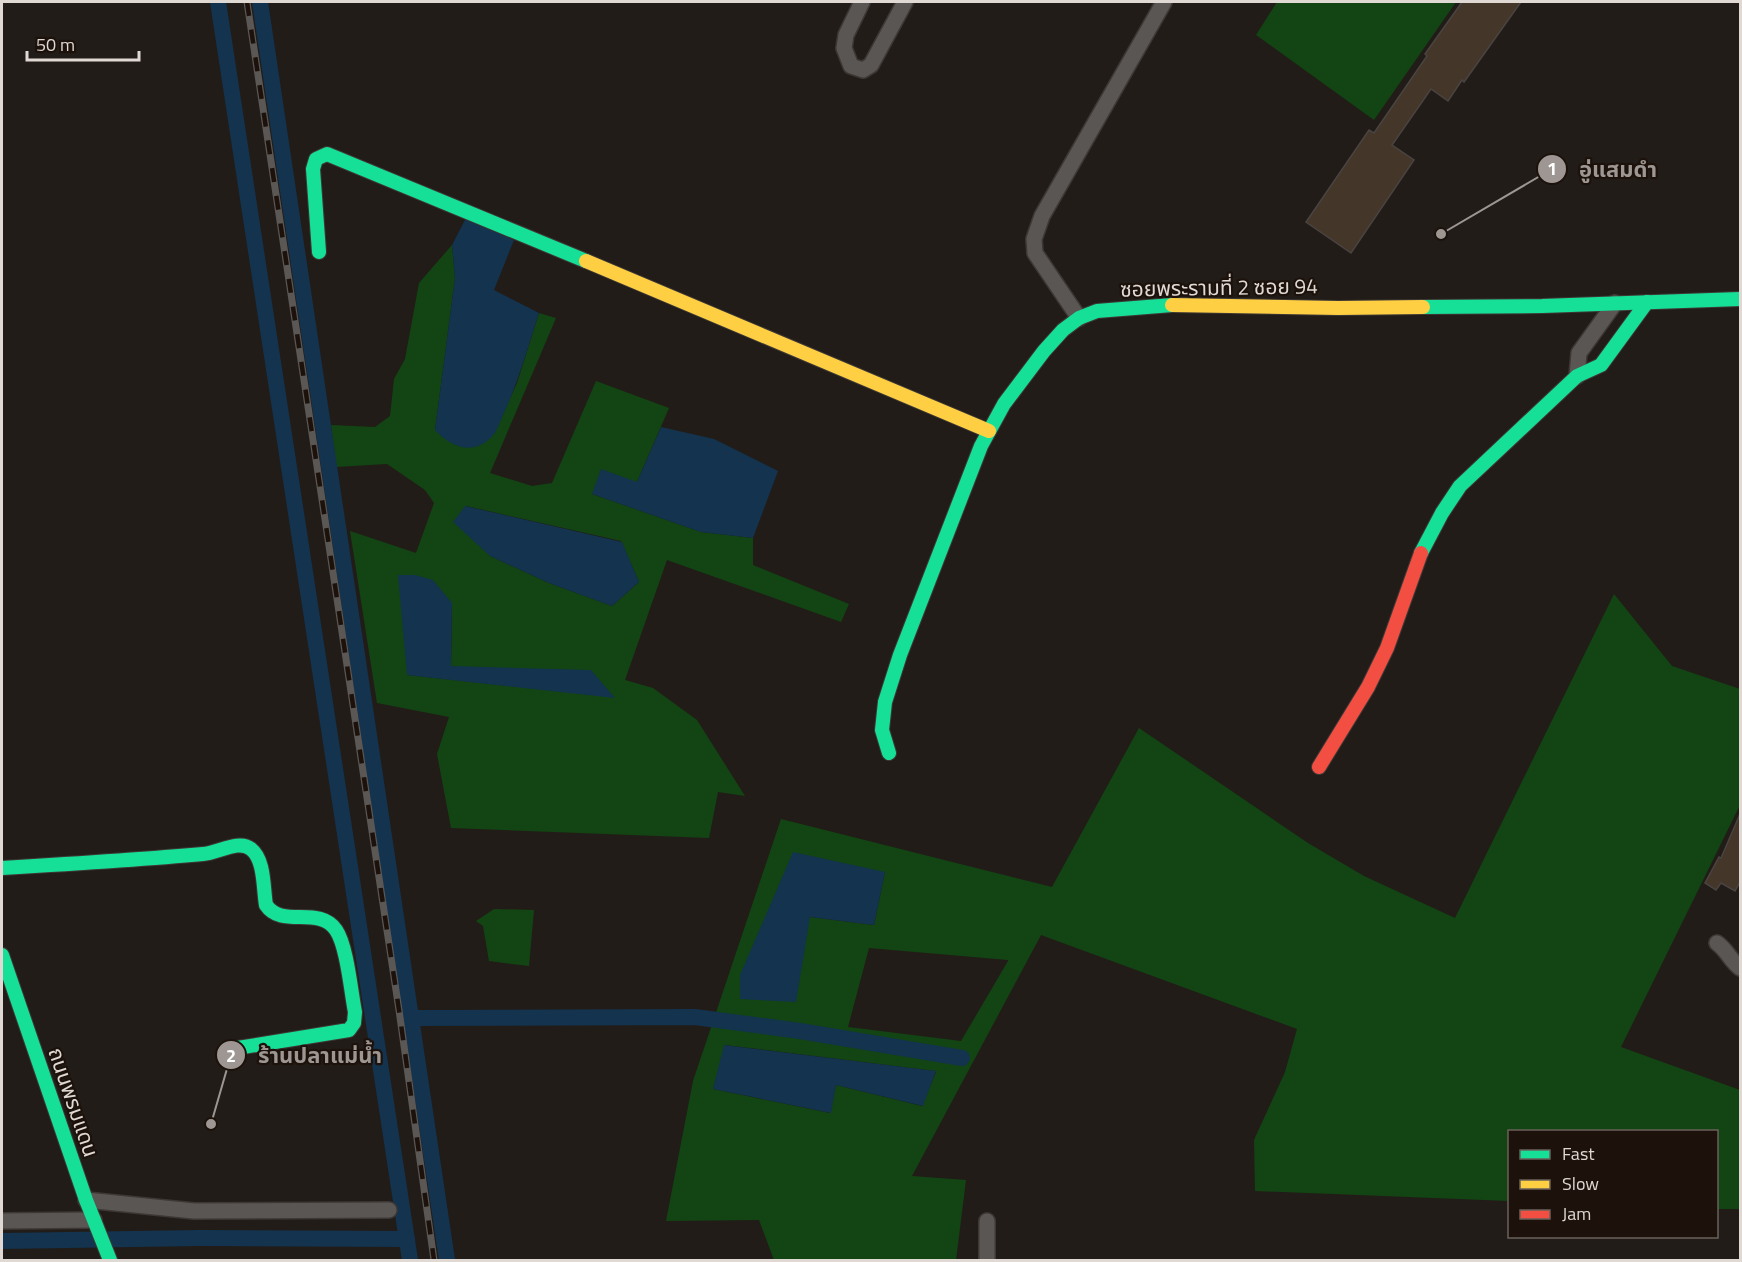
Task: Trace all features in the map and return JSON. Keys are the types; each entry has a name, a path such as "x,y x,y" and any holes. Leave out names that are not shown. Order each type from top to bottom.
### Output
{"street":[{"path":"862,2 846,35 844,48 851,66 863,70 871,65 905,2"},
{"path":"1079,318 1035,254 1034,239 1042,216 1164,2"},
{"path":"319,252 313,169 316,159 327,154 989,431"},
{"name":"ซอยพระรามที่ 2 ซอย 94","path":"889,753 882,730 885,702 900,655 953,514 989,431 1004,404 1044,351 1063,330 1079,318 1097,311 1165,305 1338,308 1542,306 1740,299"},
{"path":"1319,767 1368,687 1387,648 1423,548 1460,486 1577,376 1601,365 1647,302"},
{"path":"1577,376 1579,353 1615,303"},
{"path":"2,868 114,862 215,853 238,844 250,848 259,860 266,905 270,911 282,916 322,918 336,930 342,946 355,1012 354,1023 349,1030 225,1050"},
{"path":"1717,943 1725,949 1731,961 1740,968"},
{"name":"ถนนพรมแดน","path":"2,956 86,1200 109,1258"},
{"path":"86,1200 194,1211 389,1210"},
{"path":"2,1221 94,1220"},
{"path":"987,1221 987,1260"}],"green space":[{"path":"1277,2 1456,2 1374,120 1256,35"},
{"path":"452,245 455,278 435,430 494,434 517,383 539,313 556,318 490,473 532,486 552,483 596,381 669,408 637,482 592,494 701,532 753,538 753,565 849,604 841,622 667,560 625,680 653,688 697,720 745,796 718,792 709,838 451,828 437,754 449,717 377,703 350,531 416,553 434,503 425,490 387,464 336,467 331,425 375,427 390,416 394,379 405,359 419,283","holes":["466,506 621,541 639,582 612,606 549,583 490,556","452,603 451,666 614,697 407,675"]},
{"path":"1614,594 1672,666 1740,689 1740,805 1621,1047 1740,1090 1740,1209 1718,1209 1718,1130 1508,1130 1508,1201 1255,1191 1254,1140 1285,1072 1297,1029 1041,935 912,1176 966,1180 956,1260 774,1260 759,1220 666,1221 693,1081 781,819 1052,887 1139,728 1308,843 1364,876 1455,918","holes":["885,872 874,925 810,917","869,948 1008,960 1008,961 961,1041 848,1027","725,1045 935,1071 936,1072 922,1106 836,1085 830,1113 713,1089"]},
{"path":"494,909 534,910 529,966 489,961 483,926 476,921"}],"water":[{"path":"466,218 514,240 494,290 539,313 519,376 497,429 487,441 471,448 456,445 435,430 455,278 452,245"},
{"path":"661,427 714,439 778,471 753,538 701,532 592,494 601,469 637,482"},
{"path":"465,506 622,542 639,582 612,606 549,583 490,556 453,522"},
{"path":"398,575 415,575 433,580 452,603 451,666 591,670 615,698 407,675"},
{"path":"793,852 885,872 874,925 810,917 796,1002 740,999 740,975"},
{"path":"724,1045 936,1071 923,1106 836,1085 831,1113 713,1089"}],"building":[{"path":"1462,2 1521,2 1448,101 1431,89 1392,145 1414,160 1351,253 1306,222 1369,130 1374,133"},
{"path":"1740,814 1740,882 1735,891 1721,883 1716,890 1705,883 1719,857 1721,858"}],"waterway":[{"path":"218,2 410,1260"},
{"path":"260,2 447,1260"},
{"path":"411,1018 695,1017 800,1031 962,1058"},
{"path":"2,1241 199,1238 407,1239"}],"railway":[{"path":"247,2 399,1010 434,1260"}],"traffic: fast":[{"path":"319,252 313,169 316,159 327,154 586,261"},
{"path":"1423,307 1542,306 1740,299"},
{"path":"1421,553 1442,513 1460,486 1577,376 1601,365 1647,302"},
{"path":"889,753 882,730 885,702 900,655 981,446 1004,404 1044,351 1063,330 1079,318 1097,311 1172,305"},
{"path":"2,868 203,854 241,845 251,849 256,854 261,867 266,905 273,912 281,916 320,919 329,923 336,930 340,937 348,970 355,1012 354,1023 349,1030 225,1050"},
{"path":"2,955 86,1200 110,1260"}],"traffic: slow":[{"path":"586,261 989,431"},
{"path":"1172,305 1423,307"}],"traffic: jam":[{"path":"1319,767 1368,687 1387,648 1421,553"}],"place":[{"name":"อู่แสมดำ","path":"1441,234"},
{"name":"ร้านปลาแม่น้ำ","path":"211,1124"}]}
